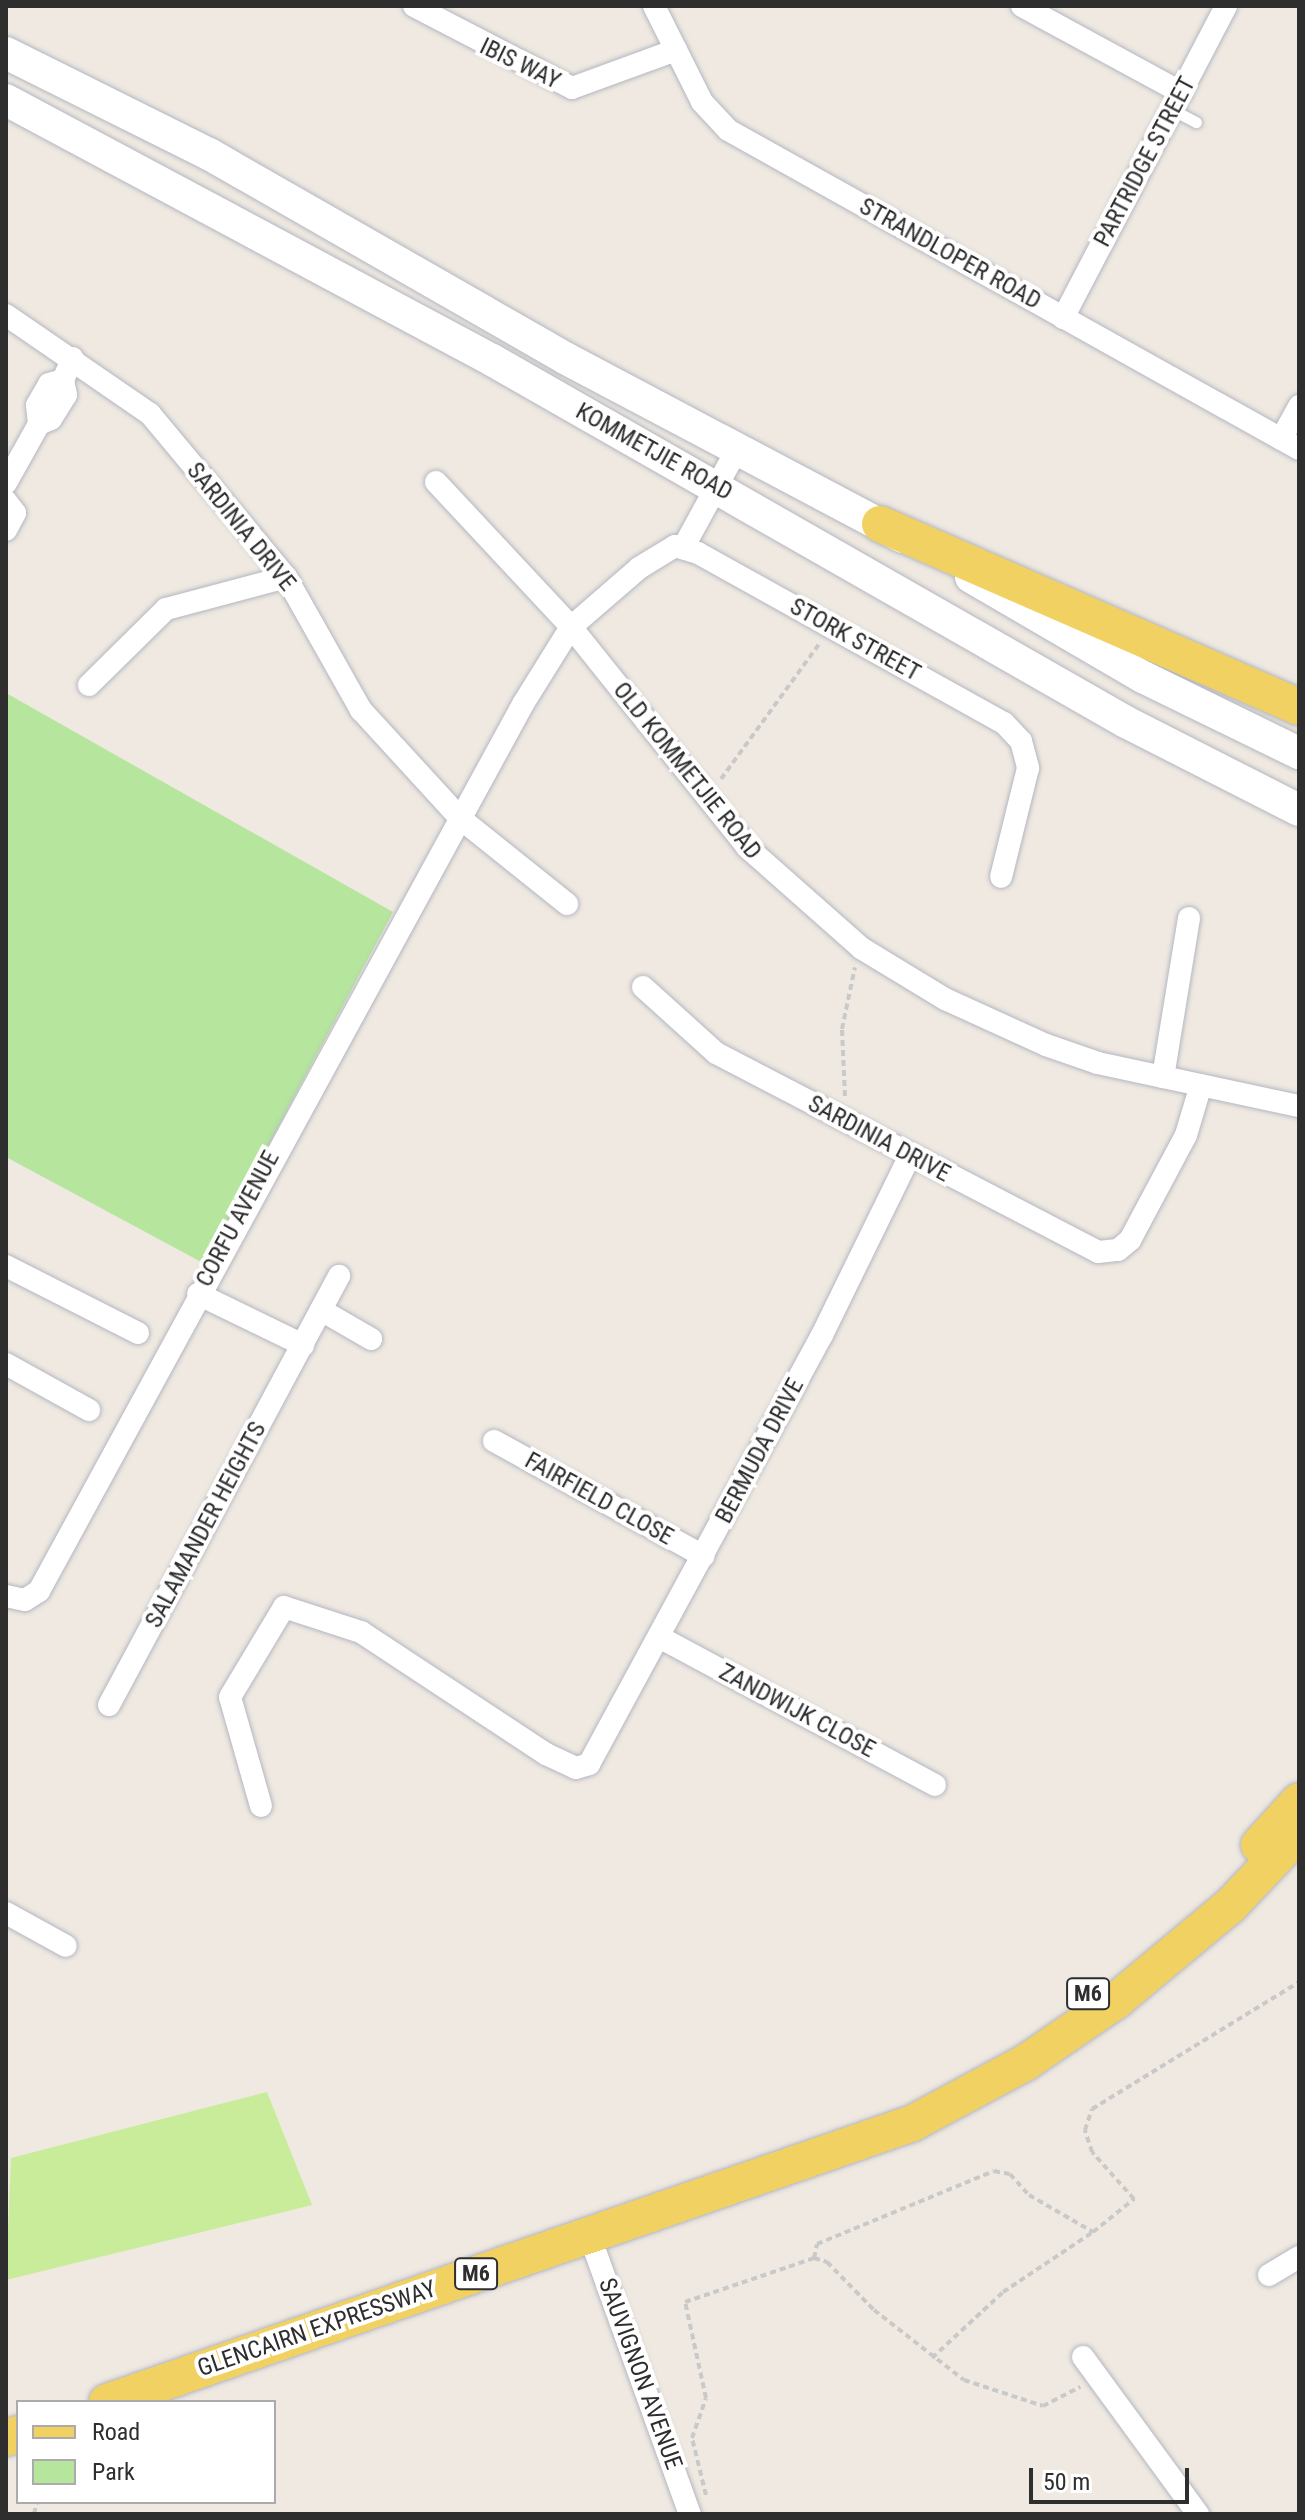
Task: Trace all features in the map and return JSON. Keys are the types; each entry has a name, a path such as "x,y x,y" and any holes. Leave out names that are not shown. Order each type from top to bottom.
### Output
{"main road":[{"name":"KOMMETJIE ROAD","path":"6,53 209,154 736,451 880,524 1073,638 1299,753"},
{"name":"KOMMETJIE ROAD","path":"6,100 716,487 1126,722 1299,810"},
{"path":"880,524 1299,707"},
{"name":"GLENCAIRN EXPRESSWAY","path":"845,2145 1020,2043 1100,1986 1204,1899 1299,1802"},
{"name":"GLENCAIRN EXPRESSWAY","path":"113,2400 913,2123 982,2088 1152,1974 1253,1884 1299,1833"}],"street":[{"name":"IBIS WAY","path":"414,6 572,88 676,50"},
{"name":"STRANDLOPER ROAD","path":"654,6 711,117 728,130 1290,444"},
{"path":"1022,6 1177,102"},
{"name":"PARTRIDGE STREET","path":"1063,318 1226,6"},
{"name":"SARDINIA DRIVE","path":"6,315 73,358 150,414 286,577 346,692 461,819 567,904"},
{"path":"6,483 39,424 66,395 63,380 73,358"},
{"path":"1290,444 1299,406"},
{"path":"571,627 639,568 683,548 736,451"},
{"name":"OLD KOMMETJIE ROAD","path":"436,482 571,627 706,801 777,877 852,940 984,1019 1098,1063 1299,1106"},
{"path":"6,501 15,513 6,530"},
{"name":"STORK STREET","path":"683,548 998,718 1021,741 1027,785 1001,877"},
{"path":"89,685 166,609 286,577"},
{"name":"CORFU AVENUE","path":"6,1596 25,1600 39,1591 198,1294 571,627"},
{"path":"1163,1077 1189,918"},
{"name":"SARDINIA DRIVE","path":"643,987 716,1053 1086,1249 1108,1253 1130,1240 1186,1135 1201,1085"},
{"name":"BERMUDA DRIVE","path":"261,1806 230,1697 284,1607 361,1632 576,1768 587,1766 703,1556 910,1155"},
{"path":"6,1266 138,1333"},
{"name":"SALAMANDER HEIGHTS","path":"109,1705 339,1276"},
{"path":"198,1294 303,1345"},
{"path":"321,1310 371,1339"},
{"path":"6,1364 89,1410"},
{"name":"FAIRFIELD CLOSE","path":"494,1441 703,1556"},
{"name":"ZANDWIJK CLOSE","path":"659,1637 935,1785"},
{"path":"6,1913 66,1946"},
{"name":"SAUVIGNON AVENUE","path":"589,2234 696,2508"},
{"path":"1269,2275 1299,2257"},
{"path":"1090,2365 1198,2514"}],"lane":[{"path":"1177,102 1196,122"}],"path":[{"path":"706,801 760,717 832,628"},
{"path":"847,1122 841,1040 855,977 852,940"},
{"path":"932,2358 1003,2292 1093,2232 1134,2199 1092,2152 1085,2130 1092,2109 1299,1982"},
{"path":"814,2258 817,2244 994,2171 1010,2174 1029,2195 1093,2232"},
{"path":"696,2508 708,2492 692,2438 706,2398 685,2302 814,2258 827,2262 932,2358 994,2393 1043,2406 1061,2401 1090,2365"}],"green space":[{"path":"6,693 393,912 205,1264 6,1157"},
{"path":"267,2092 312,2205 6,2280 11,2158"}]}
